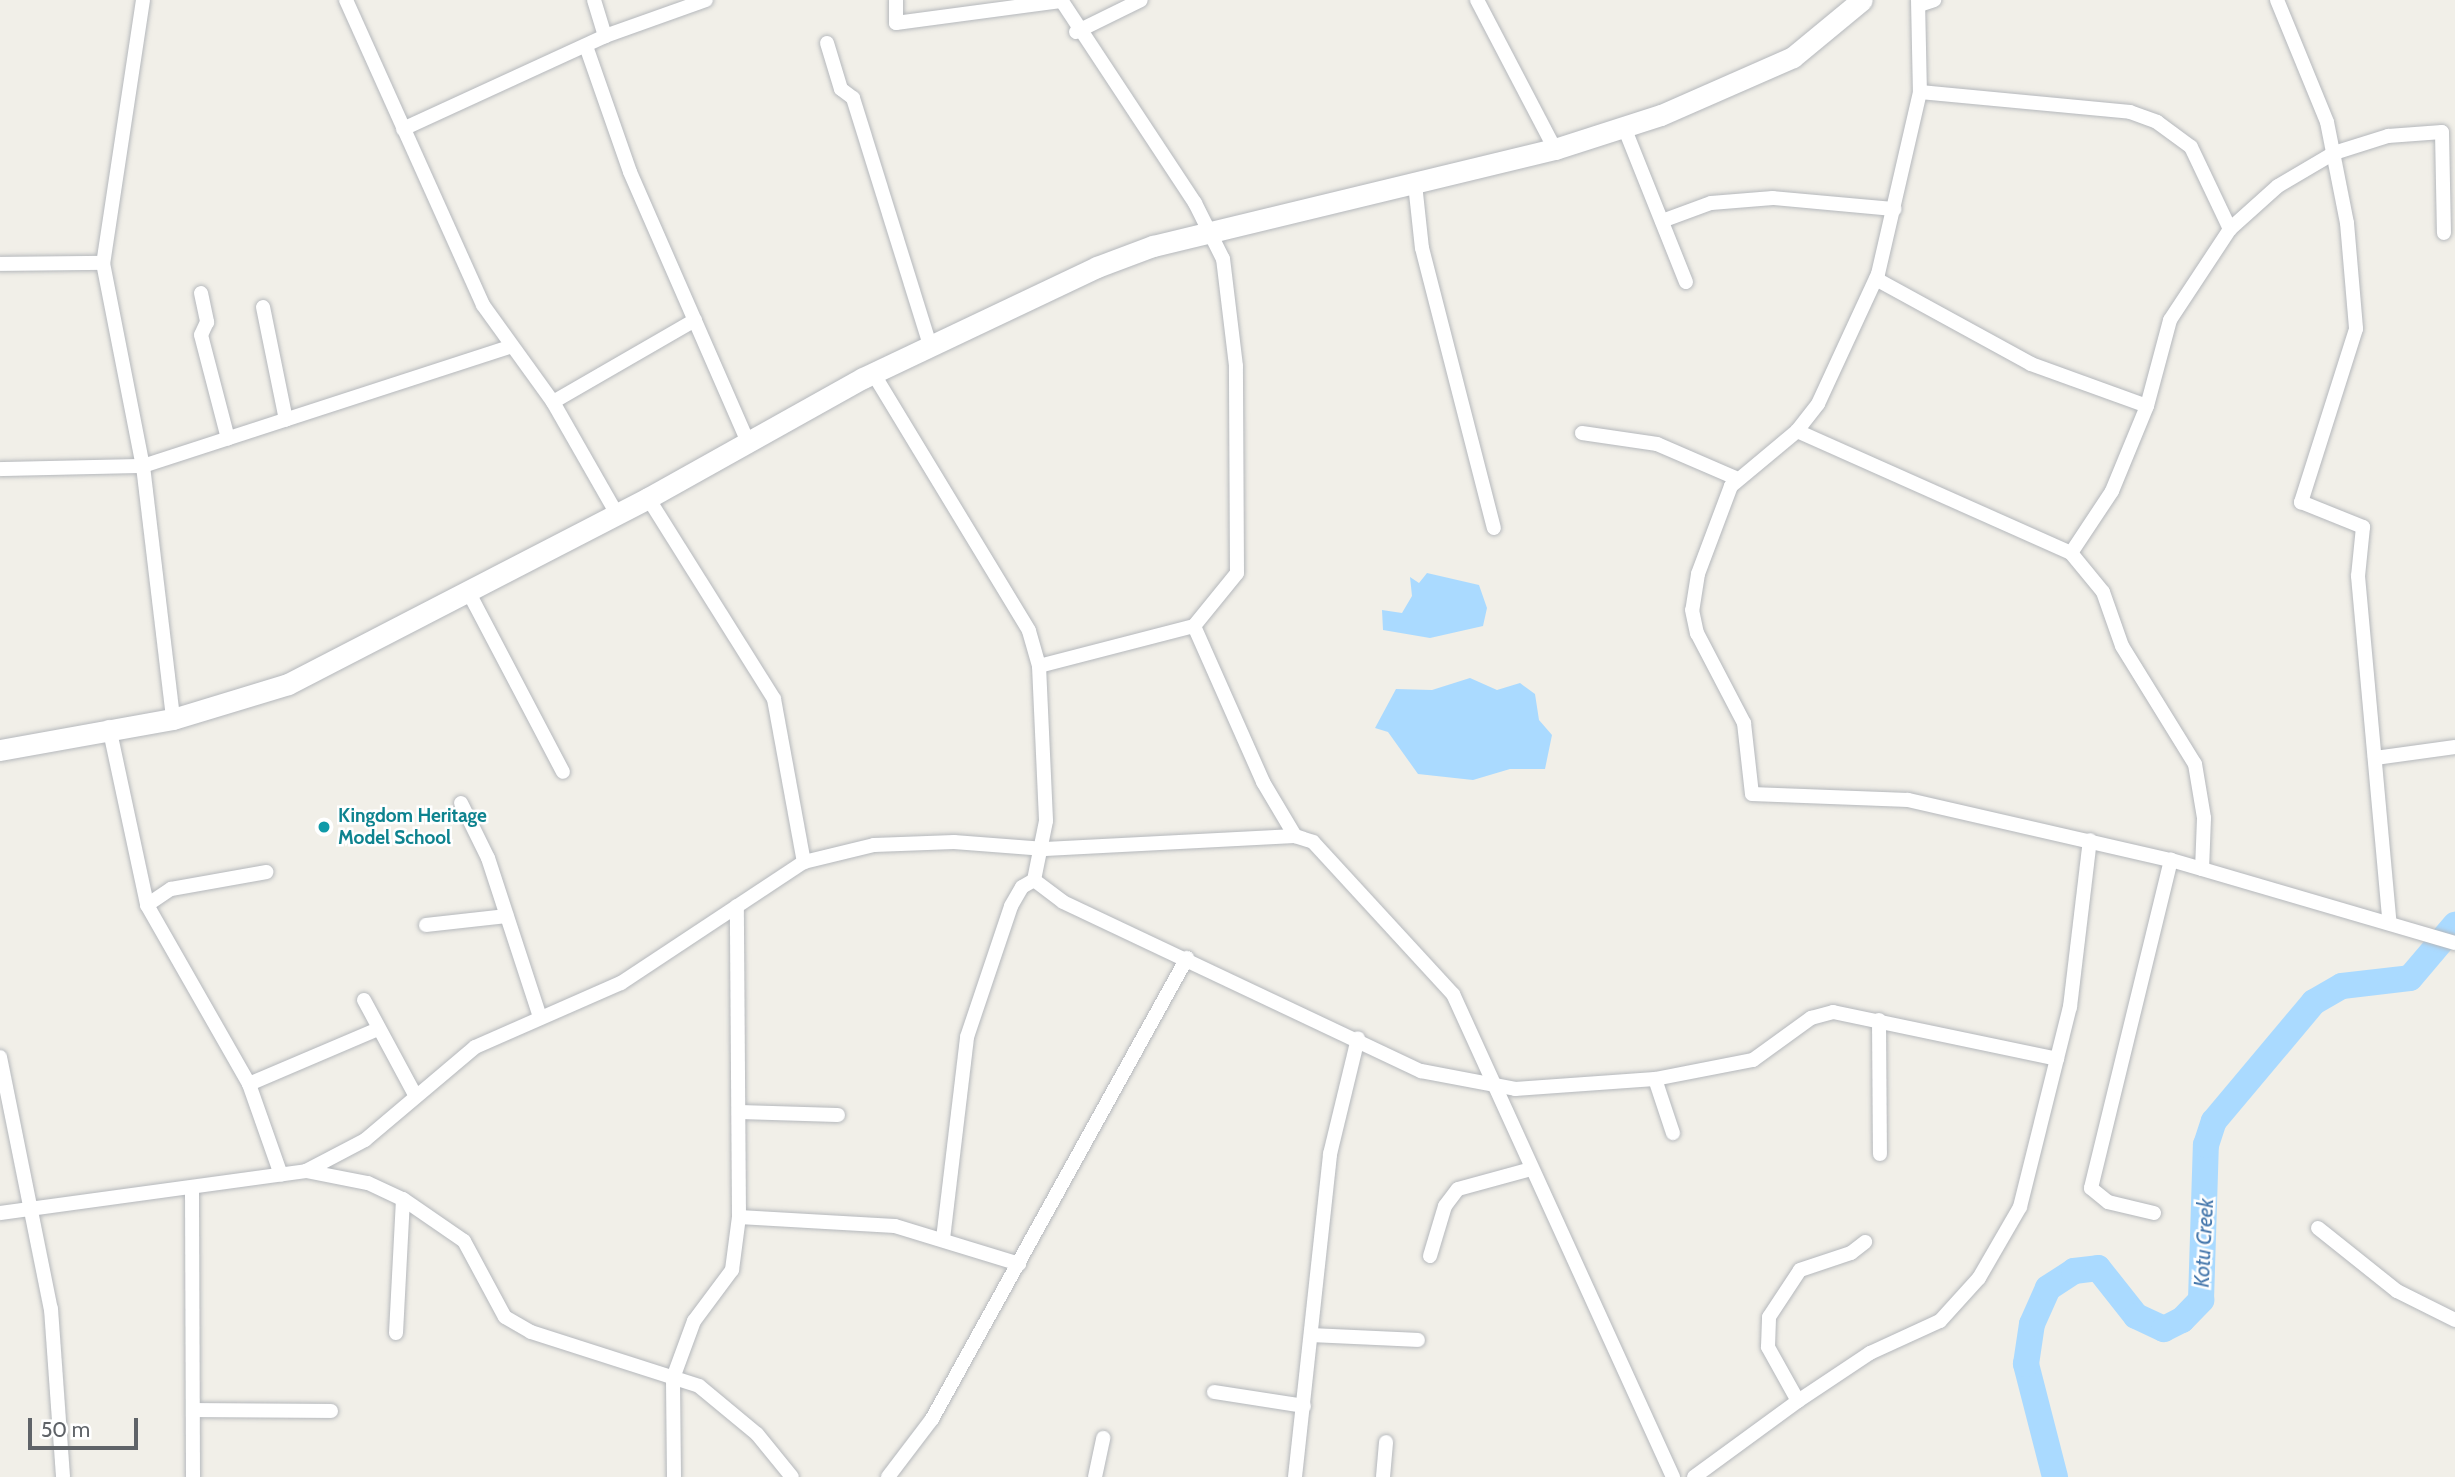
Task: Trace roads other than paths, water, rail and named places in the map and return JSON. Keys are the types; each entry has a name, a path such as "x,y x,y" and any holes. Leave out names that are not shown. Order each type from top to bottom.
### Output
{"street":[{"path":"143,0 103,263 144,466 173,719"},
{"path":"346,0 483,306 509,347 553,402 617,514"},
{"path":"594,0 605,36"},
{"path":"403,130 587,49 605,36 706,0"},
{"path":"896,0 896,23 1061,1 1076,32 1211,232 1223,259 1234,327 1237,573 1194,626 1038,666"},
{"path":"1076,32 1141,0"},
{"path":"1477,0 1555,149"},
{"path":"0,750 109,727 173,719 288,684 469,593 648,498 747,440 873,373 1097,267 1211,232 1555,149 1624,127 1756,78 1793,57 1862,0"},
{"path":"1934,0 1919,3 1920,92 1895,209 1876,279 1818,404 1797,431 1738,479 1698,574 1692,611 1696,633 1744,723 1752,794 1908,800 2171,860 2389,919 2453,942"},
{"path":"2277,0 2334,153 2356,329 2301,502 2363,527 2358,576 2389,919"},
{"path":"827,43 841,89 853,98 930,345"},
{"path":"587,49 631,172 747,440"},
{"path":"1920,92 2130,112 2157,122 2191,147 2230,229"},
{"path":"1624,127 1686,282"},
{"path":"2071,553 2112,491 2147,407 2169,320 2230,229 2278,186 2334,153 2388,136 2442,132 2444,233"},
{"path":"1415,184 1422,248 1494,528"},
{"path":"1662,221 1711,203 1773,198 1895,209"},
{"path":"0,264 103,263"},
{"path":"1876,279 2031,364 2147,407"},
{"path":"201,293 207,322 201,335 228,439"},
{"path":"263,307 286,420"},
{"path":"553,402 695,320"},
{"path":"0,469 144,466 509,347"},
{"path":"873,373 1016,601 1038,666 1045,849 1034,880 1022,887 1012,906 967,1037 943,1239"},
{"path":"1797,431 2071,553 2103,592 2122,646 2194,764 2204,818 2202,869"},
{"path":"1582,433 1657,443 1738,479"},
{"path":"648,498 774,699 804,862"},
{"path":"469,593 563,772"},
{"path":"1194,626 1263,782 1295,836"},
{"path":"109,727 147,905 249,1084 281,1175"},
{"path":"2375,758 2455,747"},
{"path":"461,803 488,858 539,1014"},
{"path":"0,1213 192,1190 306,1171 365,1140 414,1093 475,1047 539,1014 621,983 804,862 874,845 954,842 1045,849 1295,836 1313,842 1452,994 1528,1170 1673,1477"},
{"path":"1694,1477 1798,1401 1870,1353 1940,1321 1979,1278 2020,1207 2070,1007 2090,840"},
{"path":"2154,1213 2108,1202 2091,1188 2171,860"},
{"path":"147,905 171,889 266,872"},
{"path":"1034,880 1063,902 1358,1038 1421,1071 1515,1089 1655,1079 1754,1060 1822,1013 1879,1020 2057,1059"},
{"path":"674,1477 673,1378 694,1321 732,1270 739,1217 737,906"},
{"path":"426,925 506,916"},
{"path":"888,1477 932,1419 1187,958"},
{"path":"364,1000 414,1093"},
{"path":"1879,1020 1880,1154"},
{"path":"249,1084 378,1030"},
{"path":"1295,1477 1331,1154 1358,1038"},
{"path":"0,1057 51,1308 63,1477"},
{"path":"1655,1079 1673,1133"},
{"path":"739,1112 838,1115"},
{"path":"1430,1255 1445,1206 1458,1189 1528,1170"},
{"path":"306,1171 368,1183 403,1199 464,1241 505,1317 711,1393 792,1477"},
{"path":"192,1190 194,1477"},
{"path":"396,1333 403,1199"},
{"path":"739,1217 872,1223 943,1239 1019,1264"},
{"path":"2318,1228 2397,1291 2455,1320"},
{"path":"1798,1401 1768,1347 1769,1317 1800,1270 1851,1253 1865,1242"},
{"path":"1312,1335 1418,1340"},
{"path":"1214,1392 1304,1406"},
{"path":"194,1410 331,1411"},
{"path":"1096,1477 1103,1438"},
{"path":"1383,1477 1386,1442"}],"water":[{"path":"1427,573 1479,585 1487,608 1483,626 1430,638 1383,630 1382,610 1402,613 1412,596 1410,577 1419,583"},
{"path":"1470,678 1497,690 1520,683 1535,694 1539,720 1552,735 1545,769 1510,769 1473,780 1418,774 1388,732 1375,728 1396,689 1432,690"}],"waterway":[{"name":"Kotu Creek","path":"2055,1477 2026,1364 2032,1324 2048,1288 2074,1271 2098,1268 2136,1316 2164,1329 2182,1320 2201,1300 2206,1145 2214,1121 2314,1002 2342,986 2410,978 2455,925"}],"place":[{"name":"Kingdom Heritage Model School","path":"324,827"}]}
